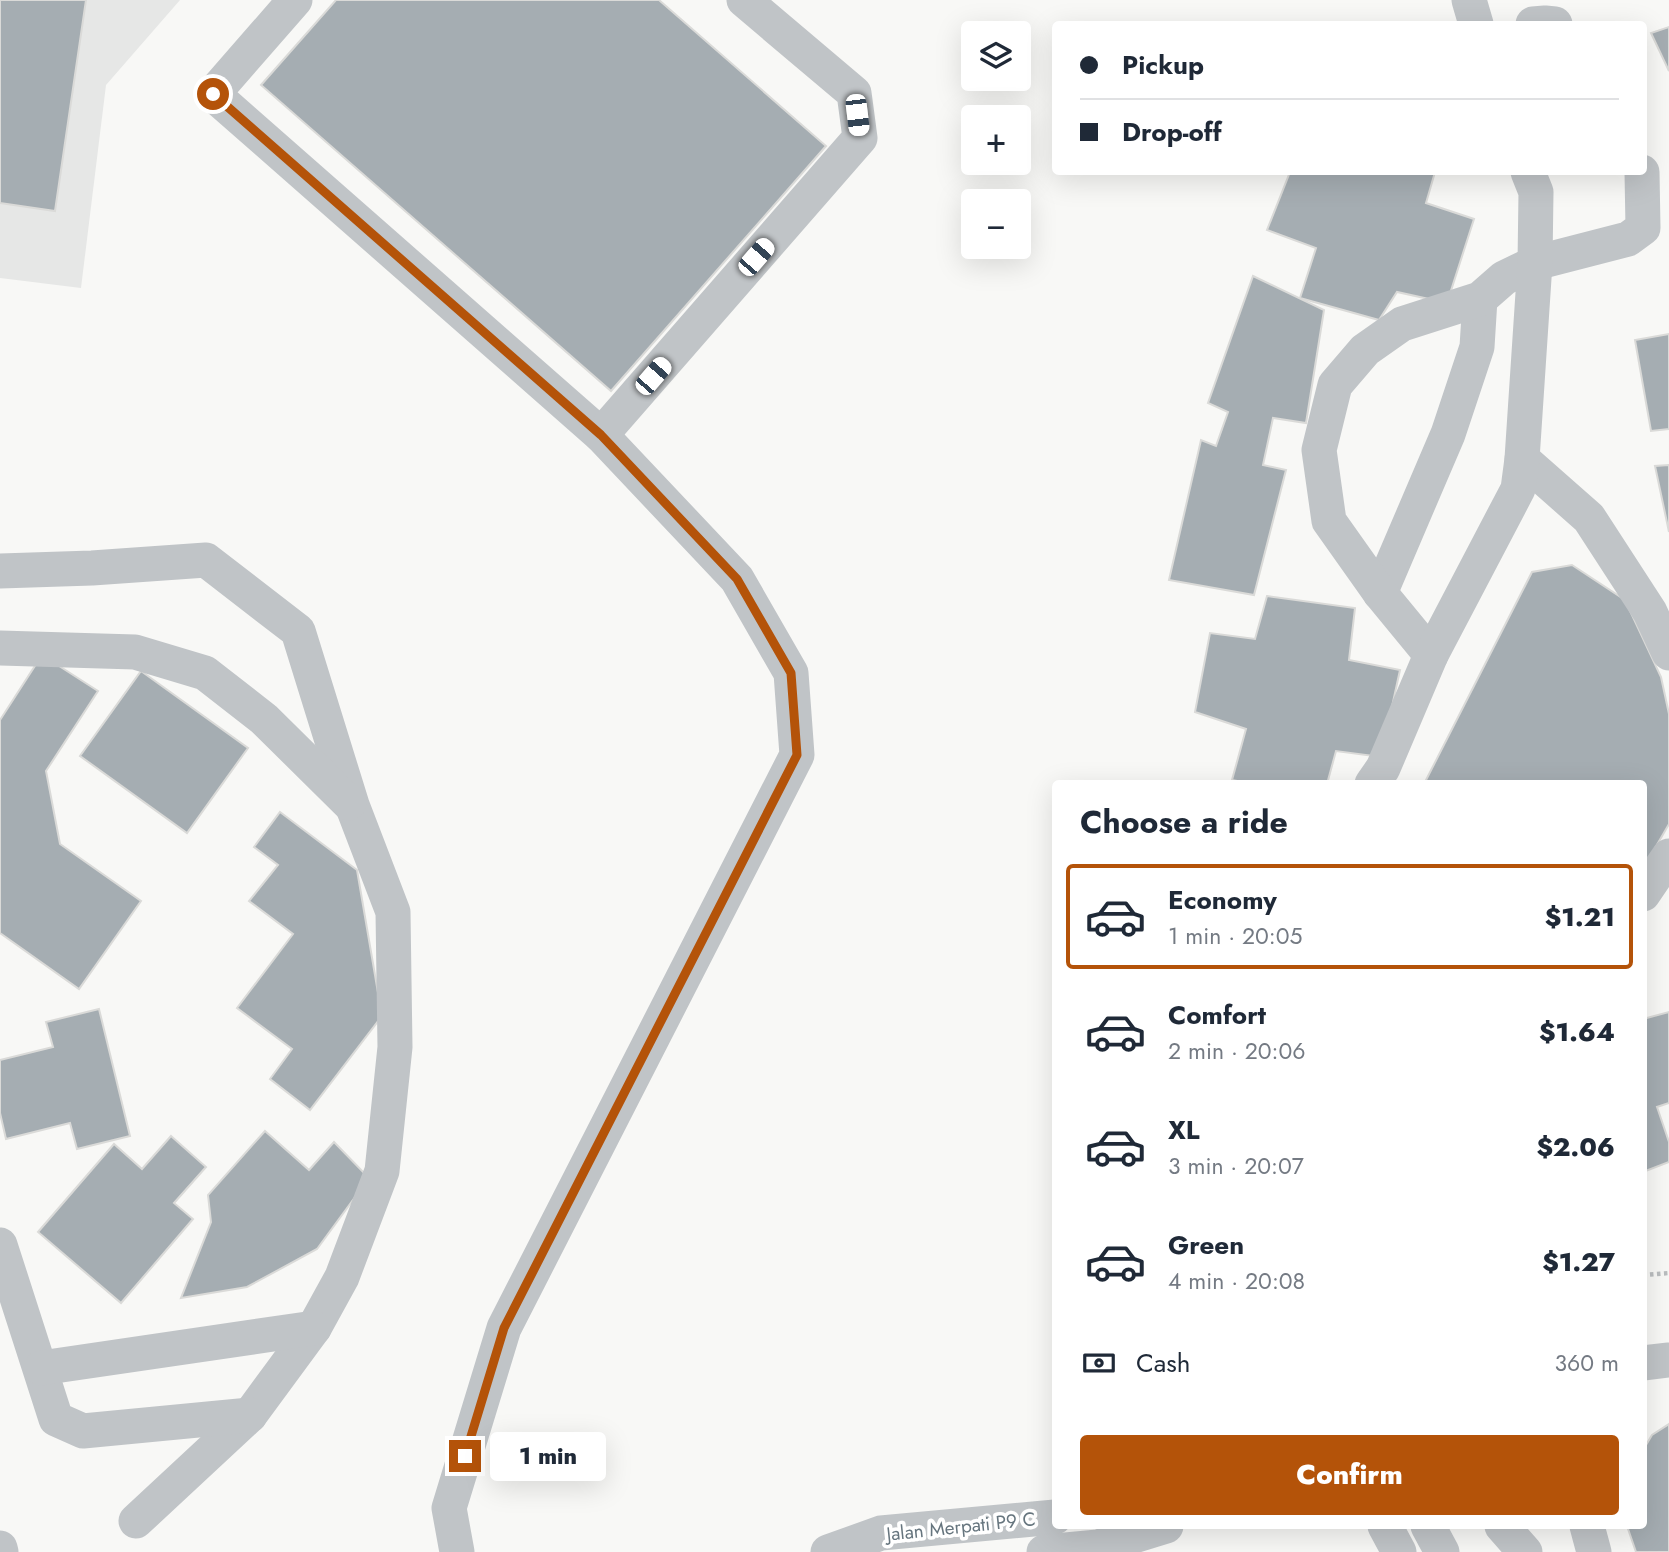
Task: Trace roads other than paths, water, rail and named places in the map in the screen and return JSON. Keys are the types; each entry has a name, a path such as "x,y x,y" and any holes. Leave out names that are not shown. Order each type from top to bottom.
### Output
{"street":[{"path":"295,0 213,94 601,435 737,579 791,673 797,755 504,1328 449,1508 457,1552"},
{"path":"601,435 860,138 854,93 744,0"},
{"path":"1469,0 1475,21"},
{"path":"1375,780 1383,768 1431,654 1518,489 1535,263 1536,192 1529,175"},
{"path":"1431,654 1380,593 1329,521 1319,450 1335,385 1365,350 1402,324 1480,299 1504,278 1535,263 1628,239 1643,228 1642,175"},
{"path":"1380,593 1448,434 1477,347 1480,299"},
{"path":"1522,459 1589,518 1650,612 1669,653"},
{"path":"0,570 92,568 206,559 298,631 352,805 393,912 395,1047 382,1171 342,1277 314,1328 250,1415 136,1521"},
{"path":"0,648 135,652 205,673 264,719 352,805"},
{"path":"1652,899 1669,856"},
{"path":"0,1245 56,1419 83,1431 250,1415"},
{"path":"41,1368 314,1328"},
{"path":"1647,1363 1669,1360"},
{"name":"Jalan Merpati P9 C","path":"828,1552 881,1533 1052,1517"},
{"name":"Jalan Merpati P9 C","path":"1044,1552 1098,1547 1156,1529"},
{"path":"1387,1529 1399,1552"},
{"path":"1430,1529 1442,1552"},
{"path":"1505,1529 1525,1552"},
{"path":"1588,1529 1594,1552"}]}
